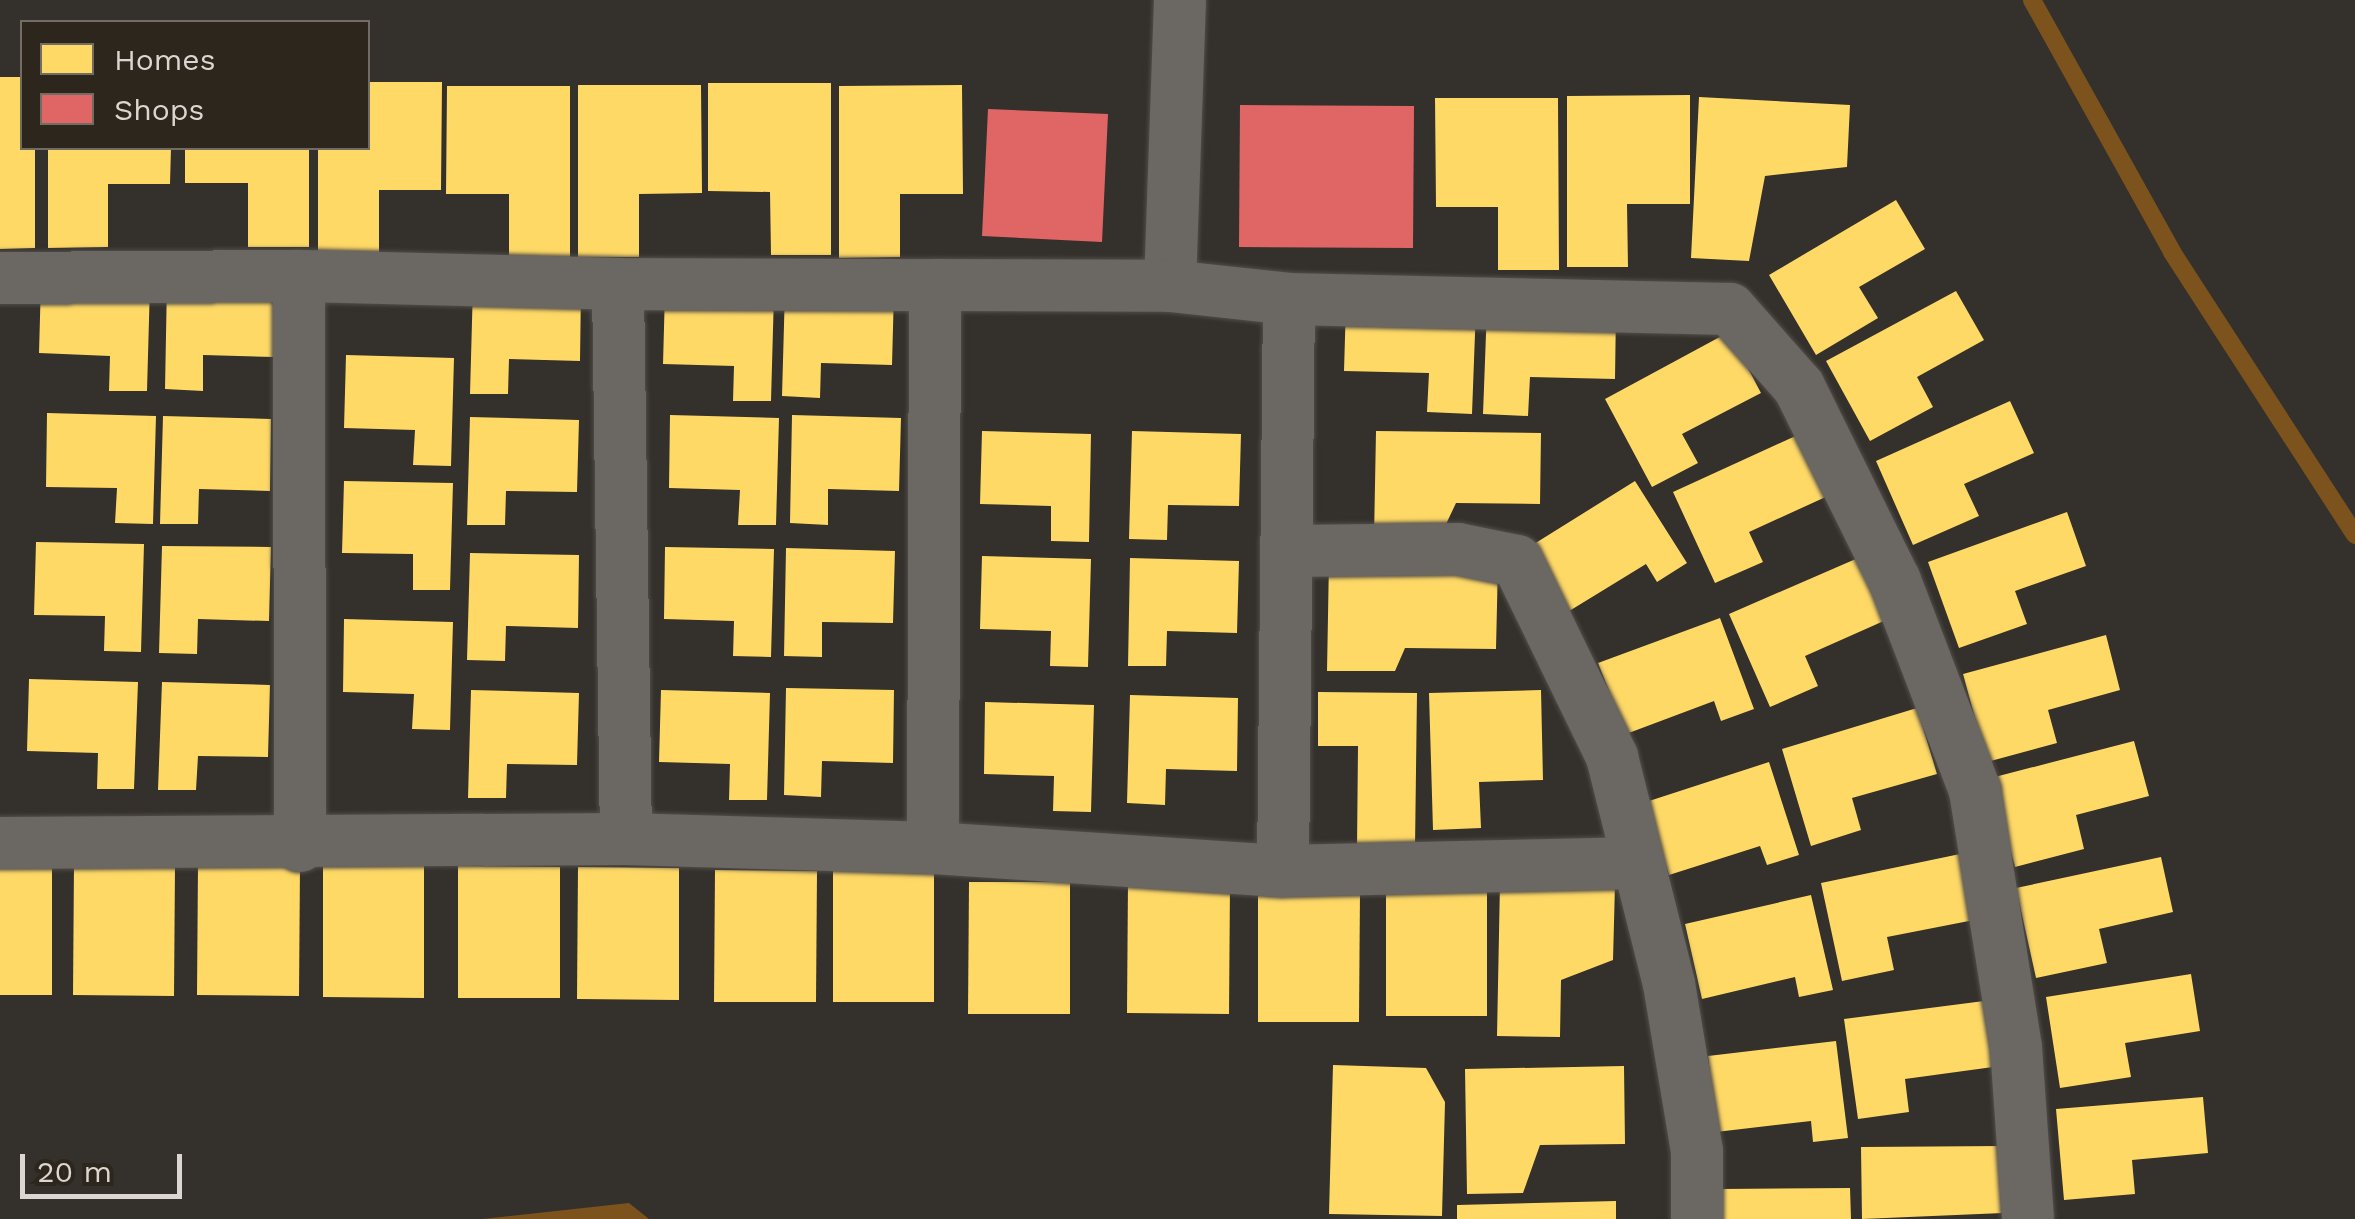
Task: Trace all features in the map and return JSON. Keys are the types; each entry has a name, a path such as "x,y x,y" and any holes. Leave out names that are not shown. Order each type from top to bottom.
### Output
{"street":[{"path":"1170,286 1180,0"},
{"path":"300,276 300,846"},
{"path":"0,278 300,276 618,284 1170,286 1289,299 1730,309 1799,387 1895,581 1975,791 2016,1048 2028,1219"},
{"path":"618,284 626,840"},
{"path":"932,848 935,285"},
{"path":"1283,871 1289,299"},
{"path":"1289,551 1458,549 1518,561 1612,757 1669,984 1697,1151 1697,1219"},
{"path":"0,843 300,846 626,840 932,848 1283,871 1638,864"}],"shaded area":[{"path":"629,1203 649,1219 482,1219"}],"building: Homes":[{"path":"0,77 20,77 20,150 35,150 35,248 0,249"},
{"path":"370,82 442,82 441,190 379,190 379,253 318,253 318,150 370,150"},
{"path":"708,83 831,83 831,255 771,255 770,192 708,191"},
{"path":"578,85 701,85 702,193 639,194 639,257 578,257"},
{"path":"962,85 963,194 900,194 900,257 839,258 839,86"},
{"path":"447,86 570,86 570,257 509,258 509,194 446,194"},
{"path":"1690,95 1690,204 1627,204 1628,267 1567,267 1567,96"},
{"path":"1699,97 1850,105 1847,167 1765,176 1749,261 1691,258"},
{"path":"1435,98 1558,98 1559,270 1498,270 1498,207 1436,207"},
{"path":"48,150 171,150 170,184 108,184 108,247 48,248"},
{"path":"185,150 309,150 309,247 248,247 248,183 185,183"},
{"path":"1896,200 1925,249 1859,287 1878,318 1816,355 1769,275"},
{"path":"41,281 150,284 147,391 109,391 110,356 39,353"},
{"path":"167,281 276,284 274,357 203,355 203,391 165,389"},
{"path":"473,285 581,288 580,361 509,359 508,394 470,394"},
{"path":"785,289 894,291 892,365 821,363 820,398 782,396"},
{"path":"665,291 774,294 771,401 733,401 734,366 663,364"},
{"path":"1956,291 1984,340 1917,377 1933,407 1870,441 1826,361"},
{"path":"1346,303 1476,307 1472,414 1427,412 1429,373 1344,371"},
{"path":"1487,307 1616,310 1615,379 1530,377 1528,416 1483,414"},
{"path":"1729,332 1761,393 1682,434 1698,463 1652,487 1605,399"},
{"path":"346,355 454,358 451,466 413,465 415,430 344,428"},
{"path":"2010,401 2034,453 1964,484 1979,516 1913,545 1876,461"},
{"path":"47,413 156,416 153,524 115,523 117,488 46,487"},
{"path":"670,415 779,418 776,525 738,525 740,490 669,488"},
{"path":"792,415 901,418 899,491 828,489 828,525 790,523"},
{"path":"163,416 271,419 270,491 199,489 198,524 160,524"},
{"path":"470,417 579,420 577,492 506,491 505,525 467,525"},
{"path":"982,431 1091,434 1089,542 1051,541 1051,506 980,504"},
{"path":"1132,431 1241,434 1239,506 1168,505 1167,540 1129,539"},
{"path":"1376,431 1541,433 1540,504 1456,503 1439,539 1374,538"},
{"path":"1802,433 1830,495 1749,532 1763,562 1715,583 1673,492"},
{"path":"344,481 453,483 450,590 413,590 413,554 342,553"},
{"path":"1635,481 1687,563 1657,582 1646,564 1566,613 1526,549"},
{"path":"2067,512 2086,566 2015,591 2027,624 1959,648 1928,562"},
{"path":"36,542 144,544 141,652 104,651 105,616 34,615"},
{"path":"162,546 271,547 269,621 198,619 197,654 159,653"},
{"path":"665,547 774,549 771,657 733,656 734,621 664,619"},
{"path":"786,548 895,551 893,623 822,622 822,657 784,656"},
{"path":"470,553 579,555 578,628 506,626 505,661 467,660"},
{"path":"982,556 1091,559 1088,667 1050,666 1051,631 980,629"},
{"path":"1130,558 1239,561 1237,633 1167,631 1166,666 1128,666"},
{"path":"1858,558 1886,620 1805,656 1818,686 1770,707 1729,614"},
{"path":"1329,560 1498,563 1496,649 1405,648 1395,671 1327,671"},
{"path":"1720,618 1754,709 1721,721 1714,701 1626,734 1598,663"},
{"path":"344,619 453,622 450,730 412,729 414,694 343,692"},
{"path":"2106,635 2120,690 2048,710 2057,743 1987,762 1963,674"},
{"path":"29,679 138,682 134,789 97,789 98,753 27,751"},
{"path":"162,682 270,685 268,757 198,756 196,790 158,790"},
{"path":"786,688 894,690 893,763 822,761 821,797 784,795"},
{"path":"471,690 579,693 577,765 507,764 506,798 468,798"},
{"path":"661,690 770,693 767,800 729,800 730,764 659,762"},
{"path":"1541,690 1543,780 1479,782 1481,828 1433,830 1429,693"},
{"path":"1318,692 1417,693 1415,849 1357,848 1358,746 1318,746"},
{"path":"1130,695 1238,698 1237,771 1166,769 1165,805 1127,803"},
{"path":"985,702 1094,705 1091,812 1053,811 1054,776 984,774"},
{"path":"1917,708 1937,774 1852,798 1861,830 1811,846 1782,749"},
{"path":"2134,741 2149,796 2076,815 2084,849 2015,867 1991,778"},
{"path":"1769,762 1799,855 1767,865 1760,846 1669,875 1646,802"},
{"path":"1960,854 1974,920 1887,937 1894,970 1842,981 1821,883"},
{"path":"2161,857 2173,912 2099,929 2107,963 2036,978 2016,888"},
{"path":"0,862 52,863 52,995 0,995"},
{"path":"74,863 175,864 174,996 73,995"},
{"path":"198,864 300,864 299,996 197,995"},
{"path":"323,866 424,866 424,998 323,997"},
{"path":"458,866 560,867 560,998 458,998"},
{"path":"578,867 679,868 679,1000 577,999"},
{"path":"715,870 817,871 816,1002 714,1002"},
{"path":"833,870 934,870 934,1002 833,1002"},
{"path":"1128,881 1230,882 1229,1014 1127,1013"},
{"path":"969,882 1070,882 1070,1014 968,1014"},
{"path":"1500,882 1615,885 1613,960 1561,980 1560,1037 1497,1036"},
{"path":"1386,884 1487,884 1487,1016 1386,1016"},
{"path":"1258,890 1360,890 1359,1022 1258,1022"},
{"path":"1811,895 1833,990 1799,997 1795,977 1702,999 1685,924"},
{"path":"2191,974 2200,1031 2125,1043 2131,1077 2060,1088 2046,997"},
{"path":"1984,1001 1993,1067 1905,1079 1909,1112 1858,1119 1844,1019"},
{"path":"1836,1041 1848,1138 1813,1142 1811,1121 1716,1132 1708,1056"},
{"path":"1333,1065 1426,1068 1445,1102 1442,1216 1329,1214"},
{"path":"1624,1066 1625,1144 1540,1145 1523,1193 1467,1194 1465,1069"},
{"path":"2203,1097 2208,1153 2132,1160 2135,1194 2064,1200 2056,1109"},
{"path":"2003,1146 2003,1213 1862,1219 1861,1147"},
{"path":"1850,1188 1851,1219 1721,1219 1721,1189"},
{"path":"1616,1201 1616,1219 1457,1219 1457,1205"}],"building: Shops":[{"path":"1240,105 1414,106 1413,248 1239,247"},
{"path":"988,109 1108,114 1102,242 982,236"}],"waterway":[{"path":"2032,0 2172,252 2355,535"}]}
